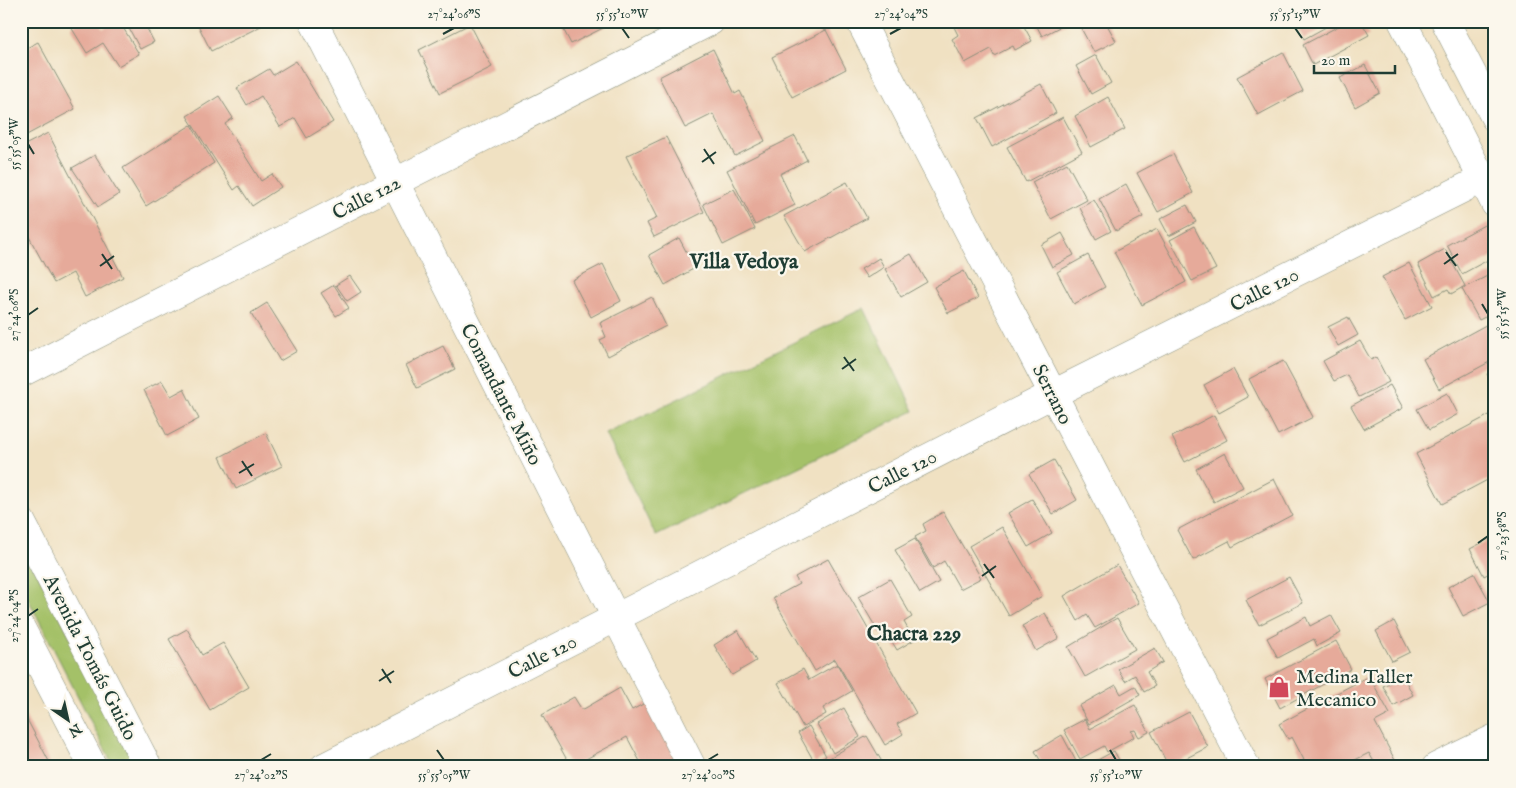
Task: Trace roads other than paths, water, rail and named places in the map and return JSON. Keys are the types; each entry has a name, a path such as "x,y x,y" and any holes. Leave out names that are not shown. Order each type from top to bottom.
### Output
{"street":[{"name":"Comandante Miño","path":"312,21 692,767"},
{"name":"Calle 122","path":"21,373 711,21"},
{"name":"Serrano","path":"860,21 1246,767"},
{"path":"1402,21 1495,204"},
{"path":"1445,21 1495,118"},
{"name":"Calle 120","path":"324,767 1053,394 1482,179"},
{"name":"Avenida Tomás Guido","path":"21,521 148,767"},
{"path":"21,628 94,767"},
{"path":"1436,767 1495,738"}],"place":[{"name":"Medina Taller Mecanico","path":"1279,687"}],"district":[{"name":"Villa Vedoya","path":"744,261"},
{"name":"Chacra 229","path":"914,633"}]}
